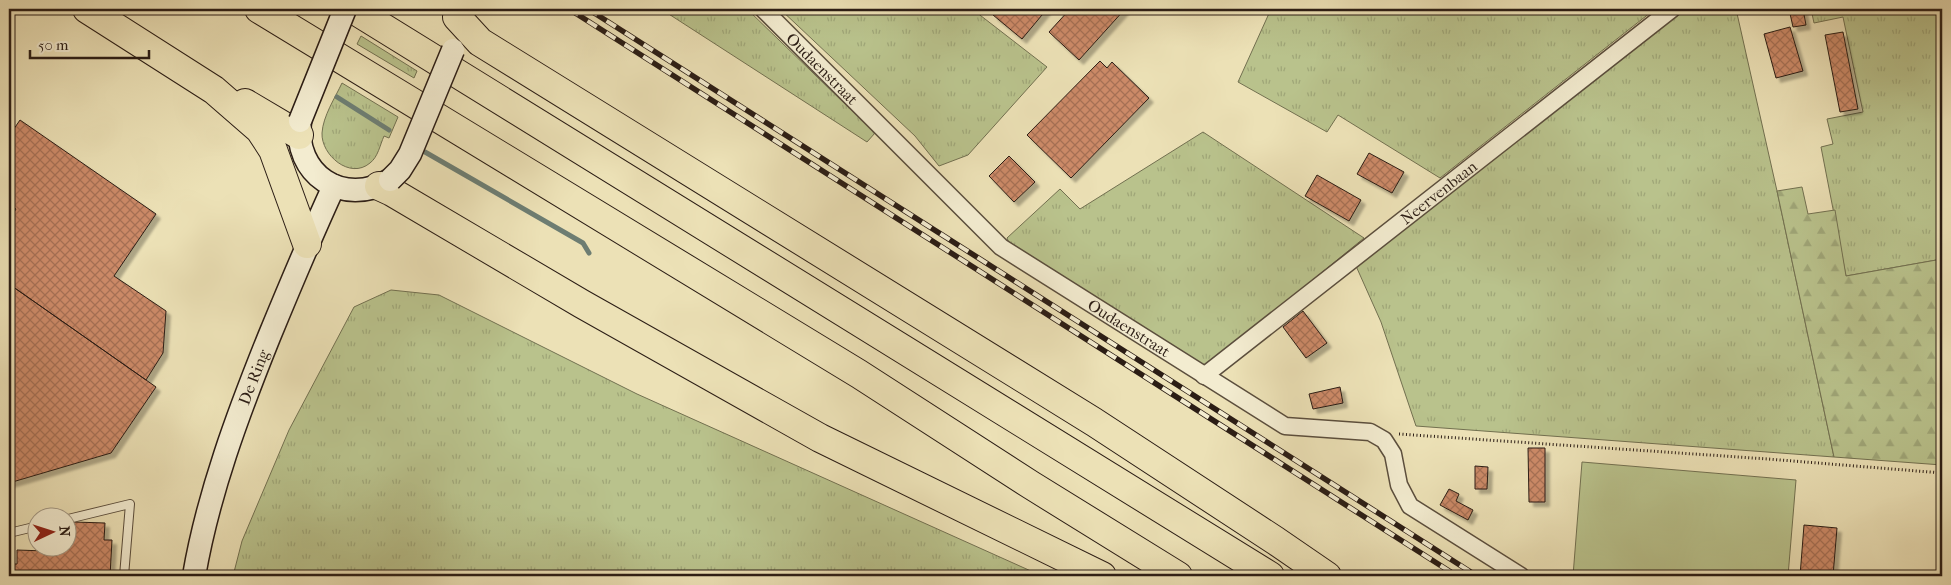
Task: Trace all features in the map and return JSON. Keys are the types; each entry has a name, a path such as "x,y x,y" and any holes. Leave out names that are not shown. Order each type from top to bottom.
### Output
{"highway":[{"path":"87,9 214,90 260,130 267,140 278,164 307,244"},
{"path":"259,9 859,374 1031,485 1178,576"},
{"path":"353,9 1270,576"},
{"path":"457,13 480,42 1094,422 1276,541 1326,576"},
{"path":"214,90 300,128"},
{"path":"384,183 400,197 582,304 820,438 1102,576"}],"main road":[{"path":"345,9 300,128 302,153 306,162 319,176 334,186 351,190 384,183 400,170 410,154 453,50 457,32 457,13"},
{"name":"De Ring","path":"194,576 198,549 219,473 244,400 307,244 334,186"}],"street":[{"name":"Oudaenstraat","path":"763,9 1001,248 1285,426 1370,432"},
{"name":"Neervenbaan","path":"1204,376 1672,9"},
{"path":"1370,432 1384,440 1393,454 1399,485 1410,506 1521,576"}],"lane":[{"path":"78,517 130,504 124,576"},
{"path":"9,533 28,528"}],"path":[{"path":"1370,432 1758,458 1942,473"}],"green space":[{"path":"661,9 747,9 875,133 867,142"},
{"path":"780,9 977,9 976,12 1047,67 968,155 939,166 915,136"},
{"path":"1271,9 1655,9 1440,178 1338,115 1327,132 1238,82"},
{"path":"1683,9 1736,9 1834,457 1416,426 1381,322 1356,266"},
{"path":"1811,9 1942,9 1942,259 1846,276 1821,147 1833,144 1827,119 1863,112 1843,17 1814,23"},
{"path":"361,36 417,71 414,78 357,44"},
{"path":"342,83 398,117 389,138 384,136 375,158 370,163 354,169 338,163 331,157 323,141 322,133 325,120"},
{"path":"1203,132 1364,238 1215,360 1206,365 1199,364 1009,243 1007,238 1060,189 1080,209"},
{"path":"1802,187 1808,214 1835,210 1846,276 1942,259 1942,465 1834,457 1777,191"},
{"path":"391,290 439,295 637,394 1042,576 233,576 242,541 289,430 354,307"},
{"path":"1582,462 1796,480 1788,576 1573,576"}],"building":[{"path":"999,9 1047,9 1022,39 993,15"},
{"path":"1070,9 1125,9 1079,60 1049,32"},
{"path":"1789,9 1803,9 1806,25 1793,27"},
{"path":"1790,27 1803,71 1776,78 1764,34"},
{"path":"1843,32 1858,109 1840,112 1825,35"},
{"path":"1100,61 1107,68 1112,62 1149,98 1071,178 1027,135"},
{"path":"20,120 156,214 114,276 166,311 163,353 146,380 9,284 9,220 16,209 9,204 9,136"},
{"path":"1369,153 1404,172 1392,193 1357,174"},
{"path":"1009,156 1035,182 1014,202 989,176"},
{"path":"1317,175 1361,200 1349,221 1305,196"},
{"path":"9,284 156,387 111,453 9,483"},
{"path":"1303,311 1327,343 1306,358 1283,327"},
{"path":"1340,387 1343,403 1313,409 1309,394"},
{"path":"1528,448 1545,448 1545,502 1529,502"},
{"path":"1475,466 1488,467 1487,489 1475,489"},
{"path":"1449,489 1459,494 1456,501 1473,510 1468,520 1440,505"},
{"path":"78,522 105,523 104,540 112,540 110,576 9,576 9,564 17,564 17,550 28,550 28,558 78,558"},
{"path":"1804,525 1837,528 1833,576 1800,576"}],"waterway":[{"path":"337,97 389,130"},
{"path":"425,152 583,243 589,253"}],"railway":[{"path":"569,9 1457,576"},
{"path":"588,9 1477,576"}]}
